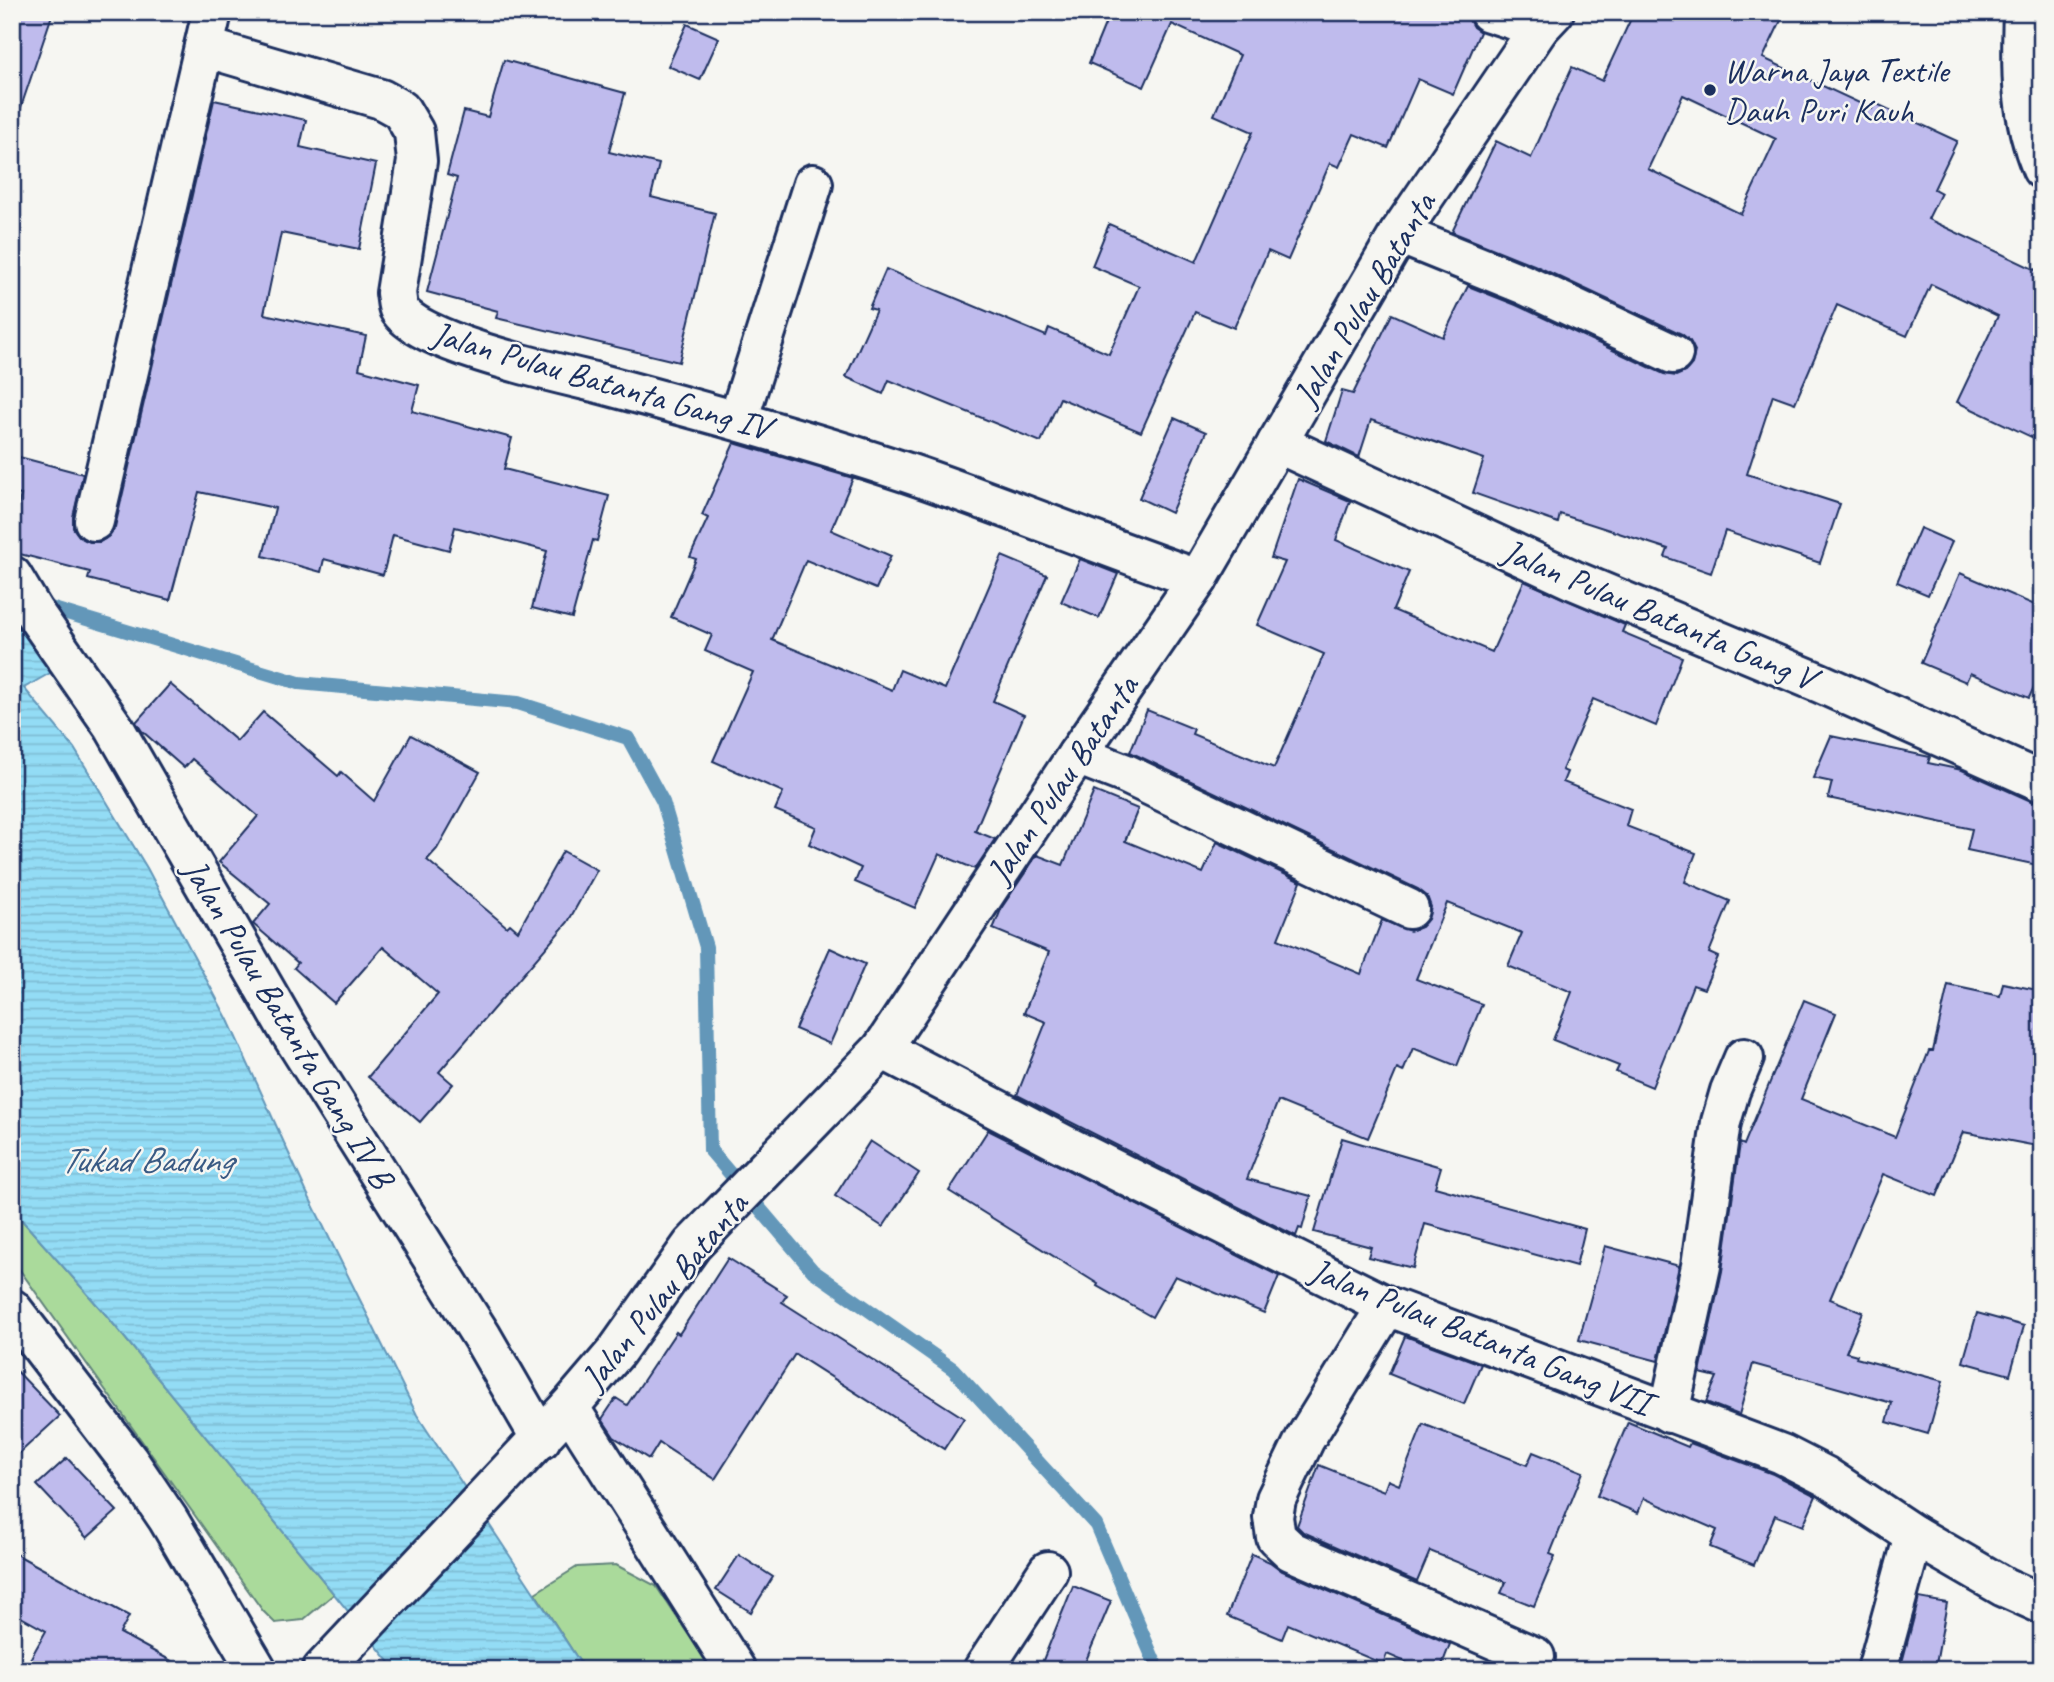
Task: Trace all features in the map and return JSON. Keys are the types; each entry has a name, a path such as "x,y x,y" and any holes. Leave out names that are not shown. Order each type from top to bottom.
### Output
{"street":[{"path":"1489,12 1546,20"},
{"path":"2023,12 2021,75 2032,144 2042,169"},
{"name":"Jalan Pulau Batanta","path":"328,1663 569,1407 616,1352 692,1245 882,1049 1077,755 1198,579 1399,234 1546,20"},
{"path":"94,521 208,30"},
{"name":"Jalan Pulau Batanta Gang IV","path":"208,30 381,99 401,110 414,132 417,161 396,293 399,309 414,325 440,338 523,364 738,420 907,472 1198,579"},
{"path":"738,420 813,184"},
{"path":"1399,234 1525,285 1673,354"},
{"name":"Jalan Pulau Batanta Gang V","path":"1277,443 1573,580 1820,683 2042,782"},
{"name":"Jalan Pulau Batanta Gang IV B","path":"12,576 33,611 115,729 286,1026 482,1337 541,1438"},
{"path":"1077,755 1126,774 1409,909"},
{"name":"Jalan Pulau Batanta Gang VII","path":"882,1049 1223,1225 1387,1306 1782,1454 1825,1476 1914,1535 2004,1587 2042,1604"},
{"path":"1669,1413 1700,1266 1721,1122 1744,1058"},
{"path":"1387,1306 1304,1438 1276,1499 1273,1517 1276,1537 1291,1551 1535,1657"},
{"path":"12,1309 91,1410 168,1519 257,1670"},
{"path":"569,1407 736,1670"},
{"path":"1877,1670 1914,1535"},
{"path":"984,1670 1048,1572"}],"green space":[{"path":"12,1209 107,1316 334,1594 303,1620 275,1623 263,1611 12,1259"},
{"path":"616,1565 656,1586 712,1670 585,1670 535,1593 577,1567"}],"water":[{"name":"Tukad Badung","path":"12,604 57,669 24,688 74,748 147,868 228,1020 306,1191 417,1415 585,1670 396,1670 107,1316 12,1209"}],"building":[{"path":"12,12 53,12 19,113 12,112"},
{"path":"1110,12 1454,12 1468,18 1480,32 1453,94 1418,79 1388,148 1354,134 1339,167 1330,163 1288,260 1268,251 1234,328 1195,312 1141,432 1060,398 1041,442 889,380 883,394 846,377 876,310 869,308 886,269 1046,336 1049,328 1109,354 1139,286 1092,266 1109,224 1196,262 1253,132 1214,115 1240,55 1172,24 1144,87 1089,63"},
{"path":"1634,12 1785,12 1763,58 1872,109 1875,103 1957,141 1934,189 1941,193 1928,219 2042,273 2042,442 1957,402 1998,316 1931,284 1907,336 1837,305 1795,403 1773,395 1747,474 1840,504 1820,563 1725,531 1711,573 1665,557 1668,549 1560,514 1558,523 1473,493 1484,459 1371,420 1359,457 1326,441 1342,391 1353,394 1392,314 1443,337 1468,286 1516,305 1664,374 1676,376 1685,372 1692,364 1695,351 1690,341 1682,334 1534,265 1452,232 1496,141 1531,158 1572,67 1602,81","holes":["1683,95 1776,139 1741,214 1648,169"]},
{"path":"687,24 719,38 700,80 668,66"},
{"path":"504,60 625,93 609,152 659,164 651,197 715,213 679,362 496,318 498,311 427,292 457,178 447,175 464,111 488,117"},
{"path":"214,100 306,120 300,147 376,164 359,249 281,233 264,314 366,336 359,369 419,385 412,411 512,438 504,469 609,496 597,541 593,540 572,618 532,608 547,551 455,527 449,550 393,535 383,575 324,559 321,572 263,556 275,508 199,492 170,600 88,579 90,572 12,552 12,530 21,495 12,493 12,455 83,474 73,517 73,528 80,537 90,542 100,542 109,536 115,527"},
{"path":"1174,418 1206,432 1171,513 1139,498"},
{"path":"734,443 853,478 831,530 891,556 876,589 806,560 772,640 892,690 900,670 945,689 1002,556 1047,575 993,701 1024,715 975,831 995,839 975,869 939,854 915,908 855,882 861,868 809,844 816,827 775,810 783,792 713,761 753,672 705,651 712,635 671,617 696,559 690,557 708,518 702,515"},
{"path":"1298,479 1350,501 1336,540 1409,572 1393,610 1492,652 1524,581 1625,625 1622,632 1682,657 1656,726 1593,699 1562,770 1567,772 1563,782 1631,809 1626,826 1696,853 1685,882 1730,901 1709,953 1718,957 1704,989 1693,985 1652,1087 1616,1072 1619,1066 1553,1040 1572,992 1508,966 1522,933 1447,903 1416,979 1482,1004 1457,1066 1413,1048 1403,1072 1397,1069 1368,1138 1278,1101 1247,1179 1311,1196 1302,1229 1299,1228 1296,1236 1017,1095 1046,1022 1024,1013 1049,952 993,929 1002,907 1037,855 1063,865 1094,791 1138,809 1125,841 1203,873 1217,842 1301,882 1278,939 1361,974 1382,920 1410,931 1421,927 1428,919 1431,907 1427,896 1418,889 1130,752 1147,710 1194,729 1192,734 1274,768 1324,654 1257,625 1285,562 1271,558"},
{"path":"1920,528 1952,542 1928,595 1897,582"},
{"path":"1080,559 1118,574 1099,618 1061,602"},
{"path":"1960,573 2042,608 2042,669 2029,698 1970,673 1966,682 1921,663"},
{"path":"170,684 237,741 263,712 338,776 341,772 374,801 411,735 480,772 437,849 427,860 507,927 510,924 518,931 563,851 597,870 568,922 439,1072 453,1084 420,1122 368,1077 438,994 383,947 334,1003 294,968 298,963 253,924 270,904 219,862 258,816 192,759 184,768 142,731 136,722"},
{"path":"1831,736 1930,757 1928,763 1962,770 2033,802 2042,803 2042,866 1967,850 1972,829 1828,798 1832,782 1813,778"},
{"path":"830,948 865,964 830,1044 795,1029"},
{"path":"2003,983 2042,991 2042,1147 1963,1132 1937,1196 1883,1174 1830,1299 1863,1312 1846,1352 1857,1355 1856,1358 1943,1381 1928,1434 1887,1422 1892,1403 1753,1364 1739,1415 1706,1402 1717,1377 1700,1373 1722,1271 1740,1143 1744,1145 1804,1000 1836,1013 1801,1099 1895,1137 1929,1051 1933,1051 1948,985 2000,996"},
{"path":"988,1130 1279,1276 1264,1313 1175,1276 1152,1317 1097,1286 1098,1284 949,1191"},
{"path":"1342,1138 1441,1167 1435,1187 1585,1229 1576,1266 1425,1224 1413,1268 1368,1257 1371,1247 1314,1232"},
{"path":"870,1141 919,1173 883,1227 835,1196"},
{"path":"1605,1246 1679,1266 1658,1361 1579,1340"},
{"path":"728,1258 787,1295 782,1302 964,1418 944,1449 795,1354 715,1479 659,1443 649,1459 614,1437 602,1419 616,1398 627,1405 676,1332 679,1334"},
{"path":"1977,1313 2024,1326 2010,1375 1963,1362"},
{"path":"1405,1336 1481,1364 1464,1404 1389,1374"},
{"path":"12,1366 60,1416 12,1460"},
{"path":"1628,1422 1688,1447 1690,1443 1773,1474 1816,1496 1803,1526 1775,1515 1754,1565 1710,1547 1717,1530 1644,1498 1638,1513 1597,1496"},
{"path":"1423,1424 1527,1465 1533,1452 1583,1472 1550,1554 1555,1556 1534,1606 1501,1593 1506,1582 1430,1551 1417,1582 1303,1532 1297,1526 1319,1465 1384,1491 1388,1480 1399,1485"},
{"path":"67,1458 117,1511 87,1538 37,1485"},
{"path":"12,1552 129,1616 120,1633 188,1670 24,1670 46,1631 12,1612"},
{"path":"1252,1554 1282,1571 1450,1644 1440,1670 1424,1670 1387,1654 1383,1664 1288,1624 1282,1639 1227,1616"},
{"path":"739,1555 773,1577 751,1612 716,1590"},
{"path":"1073,1586 1111,1601 1082,1670 1039,1670"},
{"path":"1919,1598 1947,1603 1935,1670 1900,1670"}],"waterway":[{"path":"37,604 299,683 518,703 628,738 663,802 706,947 710,1150 813,1271 953,1369 1096,1525 1158,1670"}],"place":[{"name":"Warna Jaya Textile Dauh Puri Kauh","path":"1710,90"}]}
